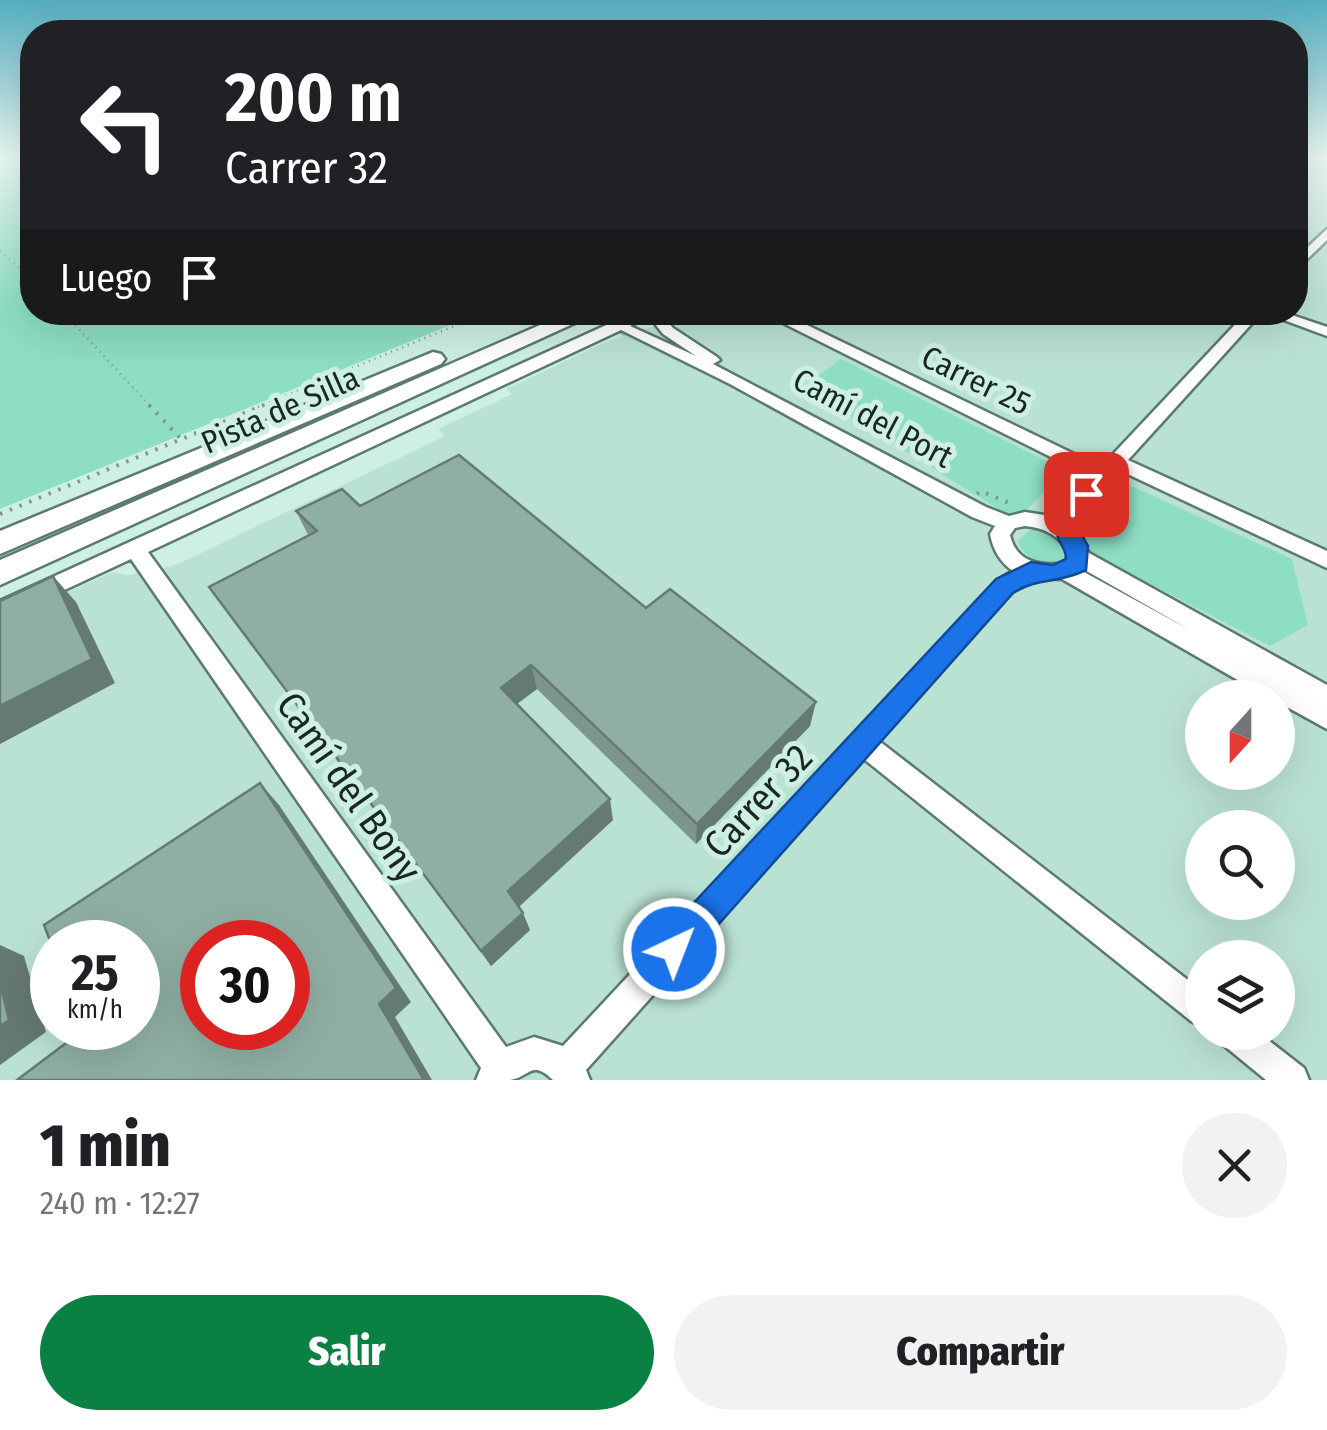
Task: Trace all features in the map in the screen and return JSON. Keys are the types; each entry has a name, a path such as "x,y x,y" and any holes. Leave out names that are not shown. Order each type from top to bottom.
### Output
{"highway":[{"name":"Pista de Silla","path":"0,543 511,325"},
{"name":"Pista de Silla","path":"0,573 591,325"}],"street":[{"path":"1308,253 1327,233"},
{"path":"0,611 592,325"},
{"name":"Camí del Port","path":"600,325 682,371 736,381"},
{"name":"Camí del Port","path":"663,325 736,381"},
{"name":"Carrer 25","path":"796,325 1110,469 1327,560"},
{"path":"1073,565 1068,524 1110,469 1236,325"},
{"name":"Camí del Port","path":"628,330 736,381 1004,528"},
{"path":"1068,524 1025,519 1004,528 1000,541 1009,557 1031,570 1073,565 1327,697"},
{"name":"Camí del Bony","path":"135,549 497,1074"},
{"path":"1005,586 1009,557"},
{"path":"1073,565 1327,718"},
{"name":"Carrer 32","path":"570,1073 1005,586 1031,570"},
{"path":"863,743 1185,997"},
{"path":"1254,1050 1292,1080"},
{"path":"497,1074 526,1052 541,1052 570,1073"}],"path":[{"path":"0,251 20,269"},
{"path":"75,325 181,439"},
{"path":"0,514 457,325"}],"shaded area":[{"path":"1308,207 1327,207 1327,1080 0,1080 0,622 113,572 128,575 176,565 445,436 438,429 512,394 506,389 604,343 657,325 1308,325"}],"green space":[{"path":"0,207 20,207 20,325 451,325 0,509"},
{"path":"841,359 1066,471 1016,520 803,387"},
{"path":"1127,484 1292,559 1308,625 1270,646 1077,546"},
{"path":"1030,530 1055,537 1067,549 1065,559 1044,563 1026,554 1018,541"}],"building":[{"path":"459,455 646,608 670,589 816,702 697,824 531,665 501,688 610,799 508,891 523,913 481,951 209,587 317,531 296,511 342,489 360,506"},
{"path":"53,576 92,659 0,706 0,601"},
{"path":"260,783 396,988 379,1004 424,1080 17,1080 57,1050 160,1050 160,920 52,920"},
{"path":"0,983 9,1020 0,1026"}],"tunnel":[{"path":"619,325 628,330"}],"route":[{"path":"674,949 1005,586 1031,570 1056,574 1077,564 1077,546 1068,534 1069,513 1086,494"}]}
